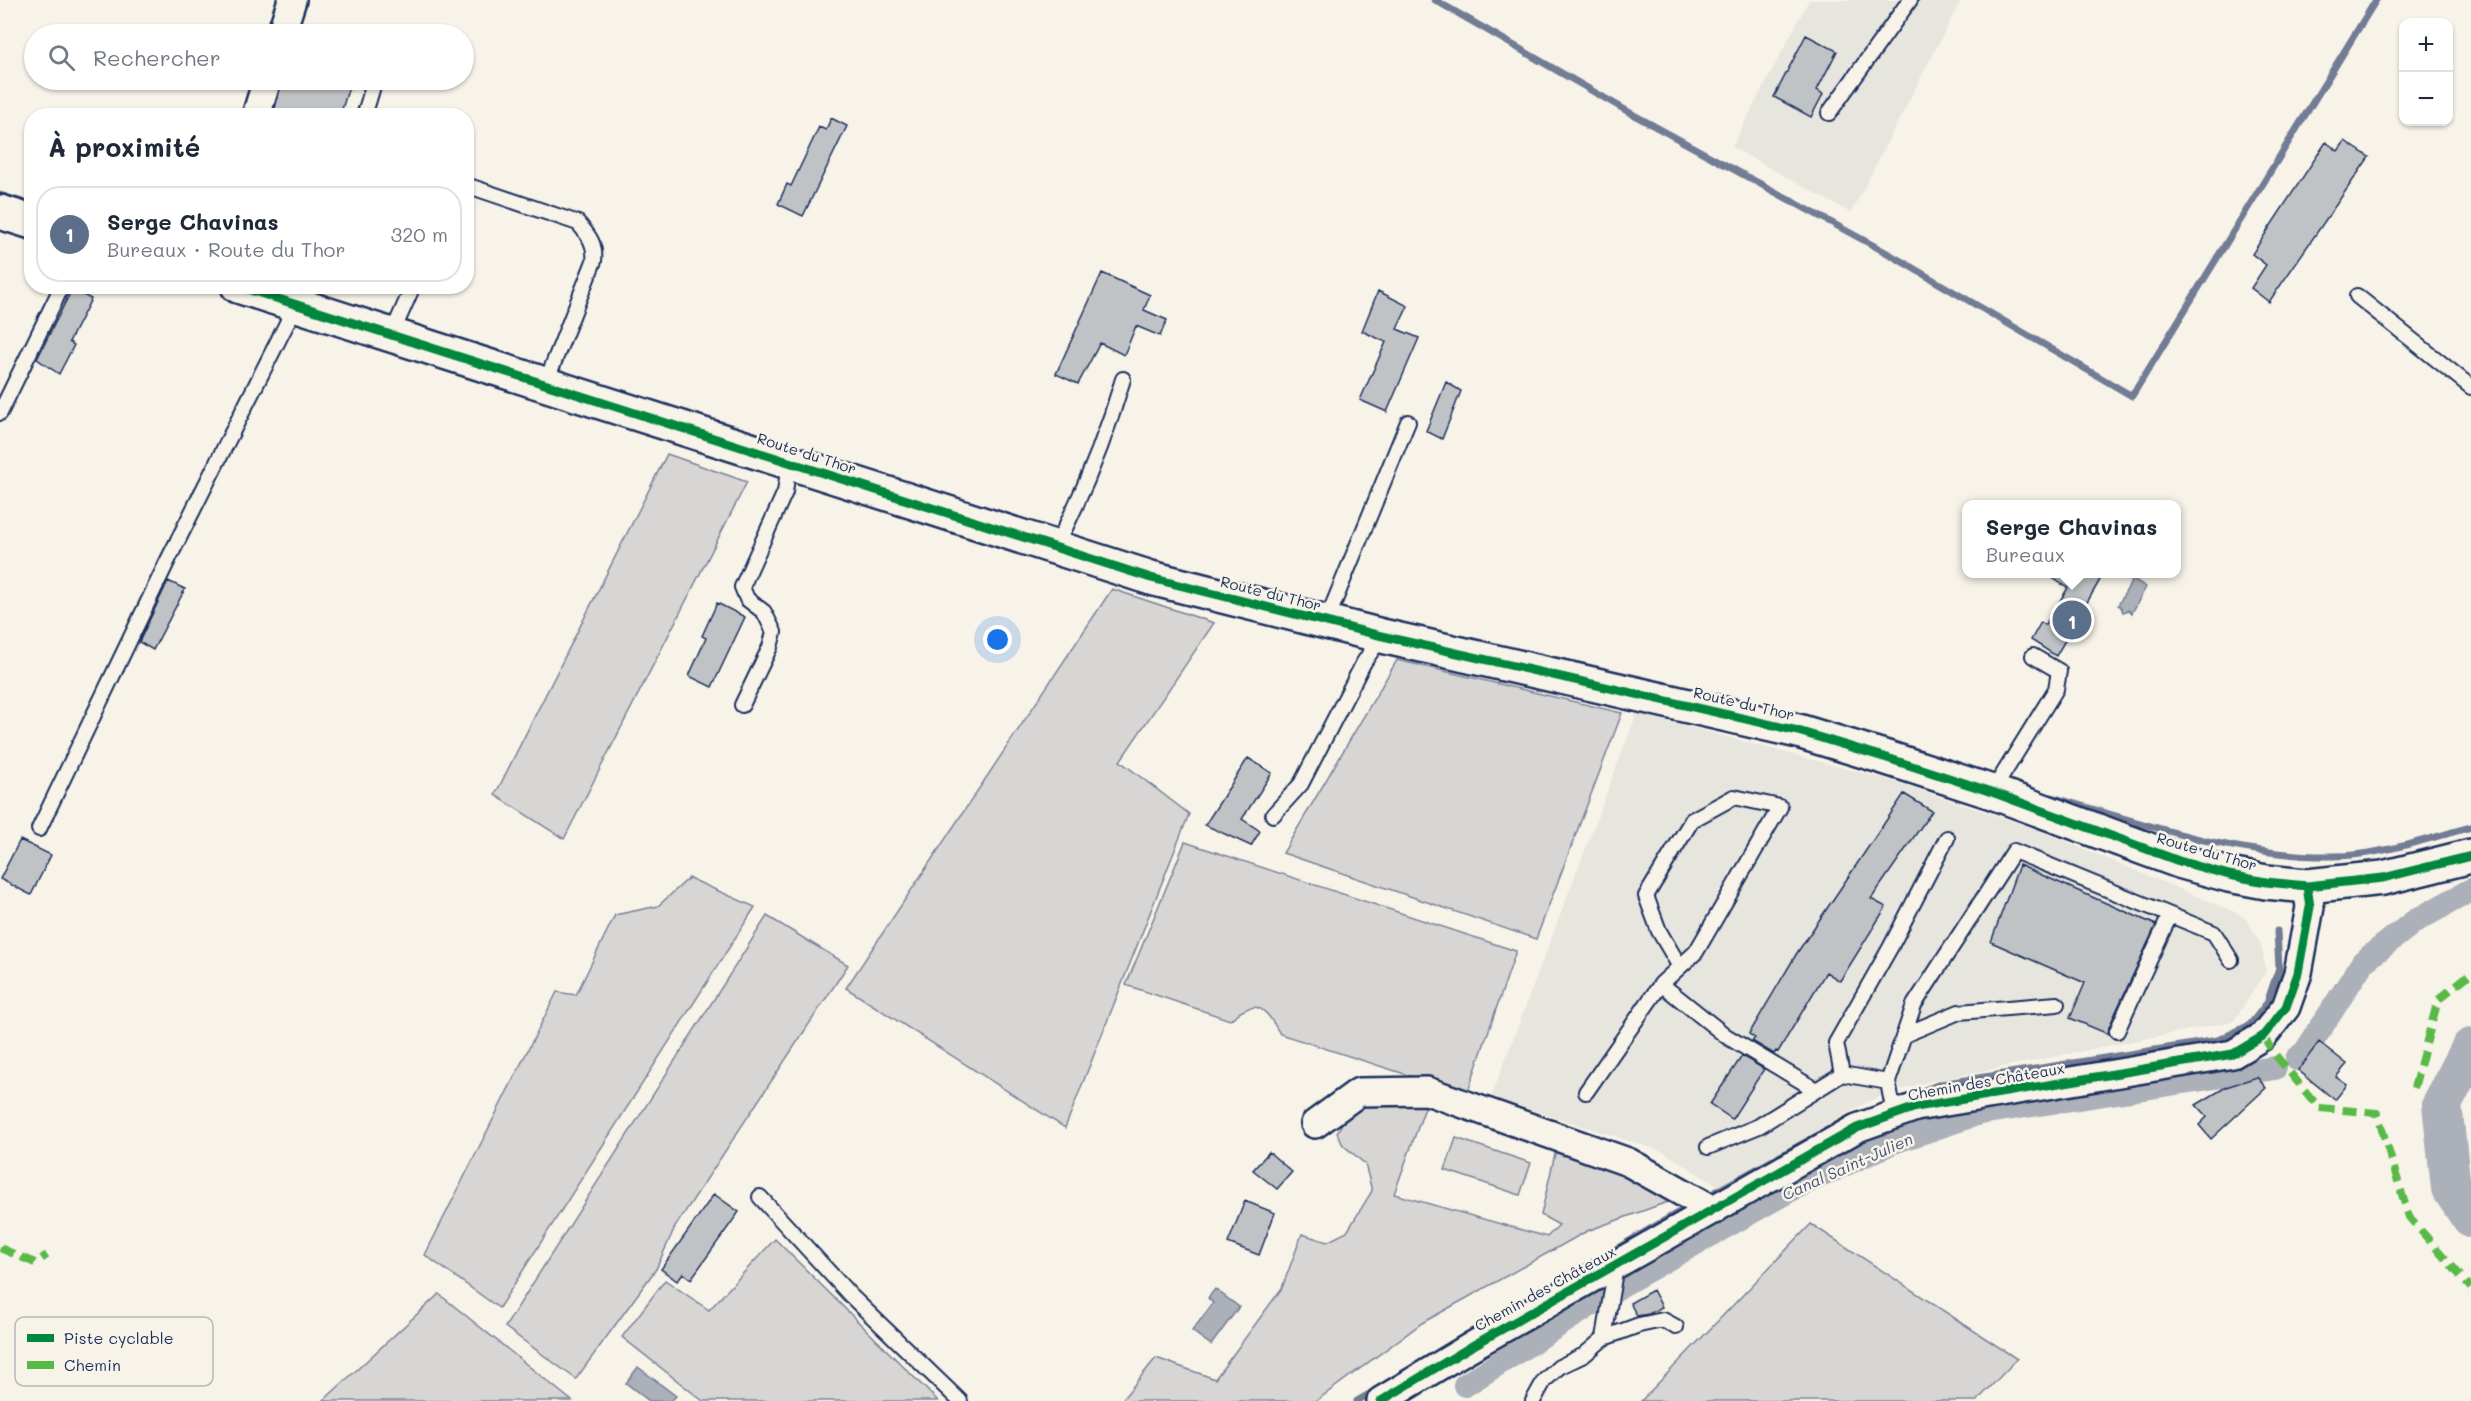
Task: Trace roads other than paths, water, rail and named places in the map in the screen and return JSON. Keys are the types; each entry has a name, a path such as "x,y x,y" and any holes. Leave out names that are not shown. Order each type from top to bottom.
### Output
{"street":[{"path":"284,24 292,0"},
{"path":"258,108 264,90"},
{"path":"0,212 24,220"},
{"name":"Route du Thor","path":"262,294 1151,578 1382,636 1798,731 1992,792 2179,861 2266,882 2307,886"},
{"path":"2307,886 2383,878 2471,856"},
{"name":"Chemin des Châteaux","path":"1382,1401 1472,1346 1857,1128 1916,1107 2233,1054 2263,1036 2286,1007 2298,973 2310,907 2307,886"},
{"path":"1315,1124 1359,1092 1427,1091 1628,1162 1714,1210"}],"lane":[{"path":"1829,113 1910,0"},
{"path":"366,108 372,90"},
{"path":"474,188 578,223 589,235 596,248 594,261 550,372 549,386"},
{"path":"0,412 58,294"},
{"path":"391,336 409,294"},
{"path":"2357,296 2471,387"},
{"path":"39,829 168,560 296,305"},
{"path":"1055,548 1069,522 1112,419 1123,379"},
{"path":"1326,622 1408,422"},
{"path":"742,705 770,648 774,632 764,612 747,599 742,587 785,492 789,464"},
{"path":"1273,815 1301,784 1364,662 1382,636"},
{"path":"1992,792 2056,689 2059,671 2033,656"},
{"path":"1586,1092 1662,984 1696,952 1780,807 1734,797 1692,820 1646,896 1659,931 1680,967"},
{"path":"1842,1074 1836,1043 1890,948 1947,838"},
{"path":"1894,1114 1888,1082 1914,1005 2014,851 2214,933 2231,960"},
{"path":"2117,1031 2170,915"},
{"path":"1662,984 1726,1036 1816,1090"},
{"path":"1904,1035 1959,1012 2057,1004"},
{"path":"1708,1147 1759,1126 1842,1074 1888,1082"},
{"path":"760,1197 851,1296 960,1401"},
{"path":"1604,1338 1617,1265"},
{"path":"1533,1401 1544,1381 1559,1367 1584,1355 1604,1338 1639,1324 1663,1320 1676,1327"}],"waterway":[{"path":"1435,0 1634,115 1889,254 2132,396 2376,0"},
{"path":"0,195 24,202"},
{"path":"2052,797 2191,837 2226,845 2297,855 2333,856 2368,853 2471,827"},
{"name":"Canal Saint-Julien","path":"2297,1059 2306,1051 2363,962 2415,921 2471,890"},
{"path":"1907,1097 1940,1084 2218,1040 2250,1025 2267,1003 2279,968 2277,931"},
{"path":"2471,1048 2442,1104 2451,1188 2471,1218"},
{"name":"Canal Saint-Julien","path":"1465,1385 1625,1283 1794,1188 1891,1143 1980,1113 2275,1068"},
{"path":"1706,1197 1849,1118"},
{"path":"1592,1263 1691,1205"},
{"path":"1357,1401 1378,1389"}],"place":[{"name":"Serge Chavinas","path":"2072,620"}]}
